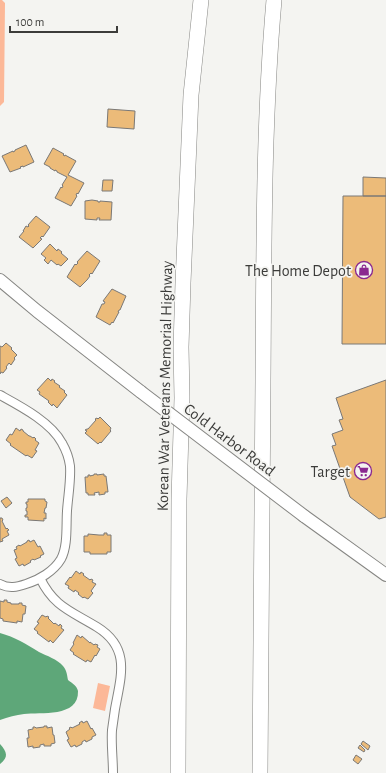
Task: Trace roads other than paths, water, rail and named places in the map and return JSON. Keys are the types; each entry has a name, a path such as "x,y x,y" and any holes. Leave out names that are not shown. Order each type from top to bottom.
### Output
{"highway":[{"name":"Korean War Veterans Memorial Highway","path":"178,773 179,499 182,398 182,283 191,95 201,0"},
{"path":"260,773 264,248 266,141 274,0"}],"main road":[{"name":"Cold Harbor Road","path":"0,281 141,392 304,516 386,575"}],"street":[{"path":"0,395 31,412 51,429 62,442 70,465 64,553 60,561 48,573 28,583 12,587 0,584"},
{"path":"40,578 48,593 62,606 108,635 118,650 122,663 112,732 113,773"}],"place":[{"name":"The Home Depot","path":"364,270"},
{"name":"Target","path":"363,471"}]}
